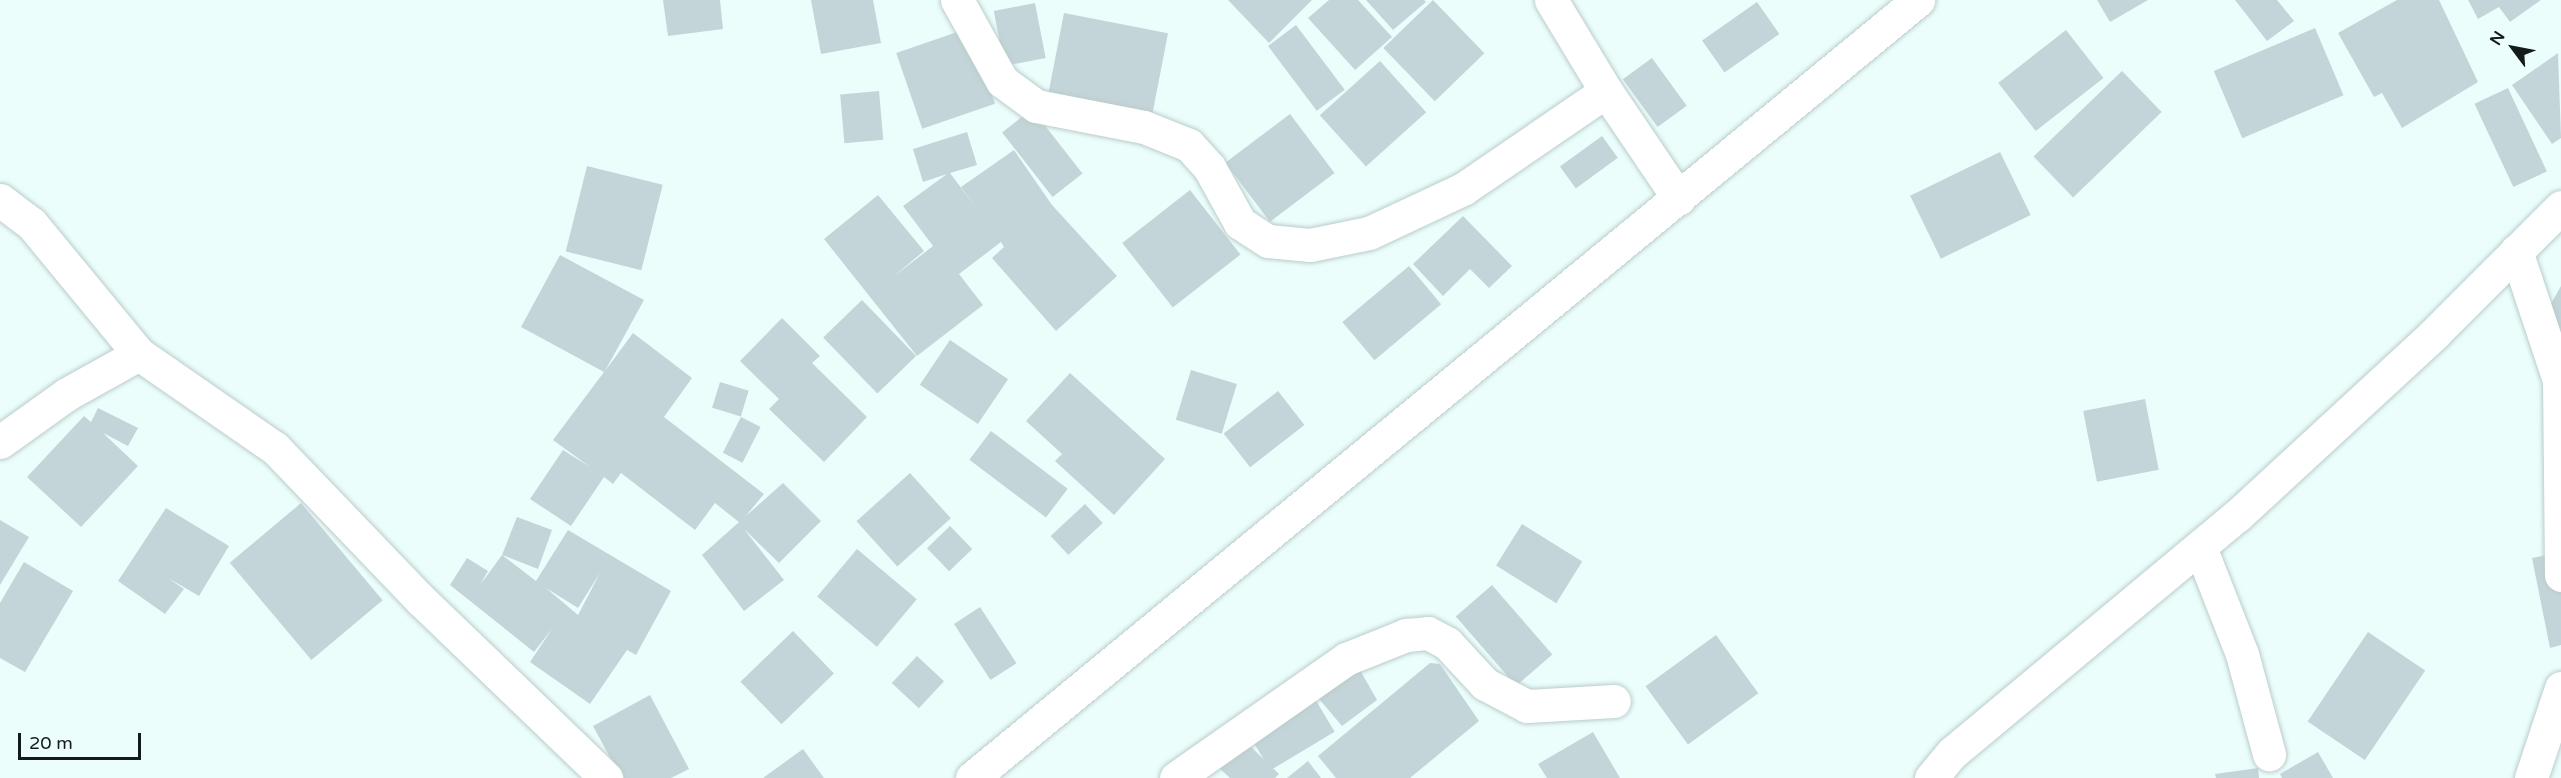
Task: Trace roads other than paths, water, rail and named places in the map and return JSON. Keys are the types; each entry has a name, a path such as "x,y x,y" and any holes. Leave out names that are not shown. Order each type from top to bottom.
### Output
{"street":[{"path":"957,0 1002,81 1036,105 1144,127 1189,145 1209,167 1240,223 1268,241 1310,245 1369,233 1463,189 1606,91"},
{"path":"1551,0 1606,91 1679,199"},
{"path":"972,778 1679,199 1918,0"},
{"path":"0,200 31,223 139,354 275,448 421,600 606,778"},
{"path":"1931,778 1952,753 2200,547 2435,333 2561,207"},
{"path":"2516,251 2559,380 2561,575"},
{"path":"0,442 68,394 139,354"},
{"path":"2200,547 2242,654 2269,754"},
{"path":"1176,778 1346,659 1406,634 1428,633 1447,643 1485,684 1527,706 1614,701"},
{"path":"2531,778 2561,688"}]}
